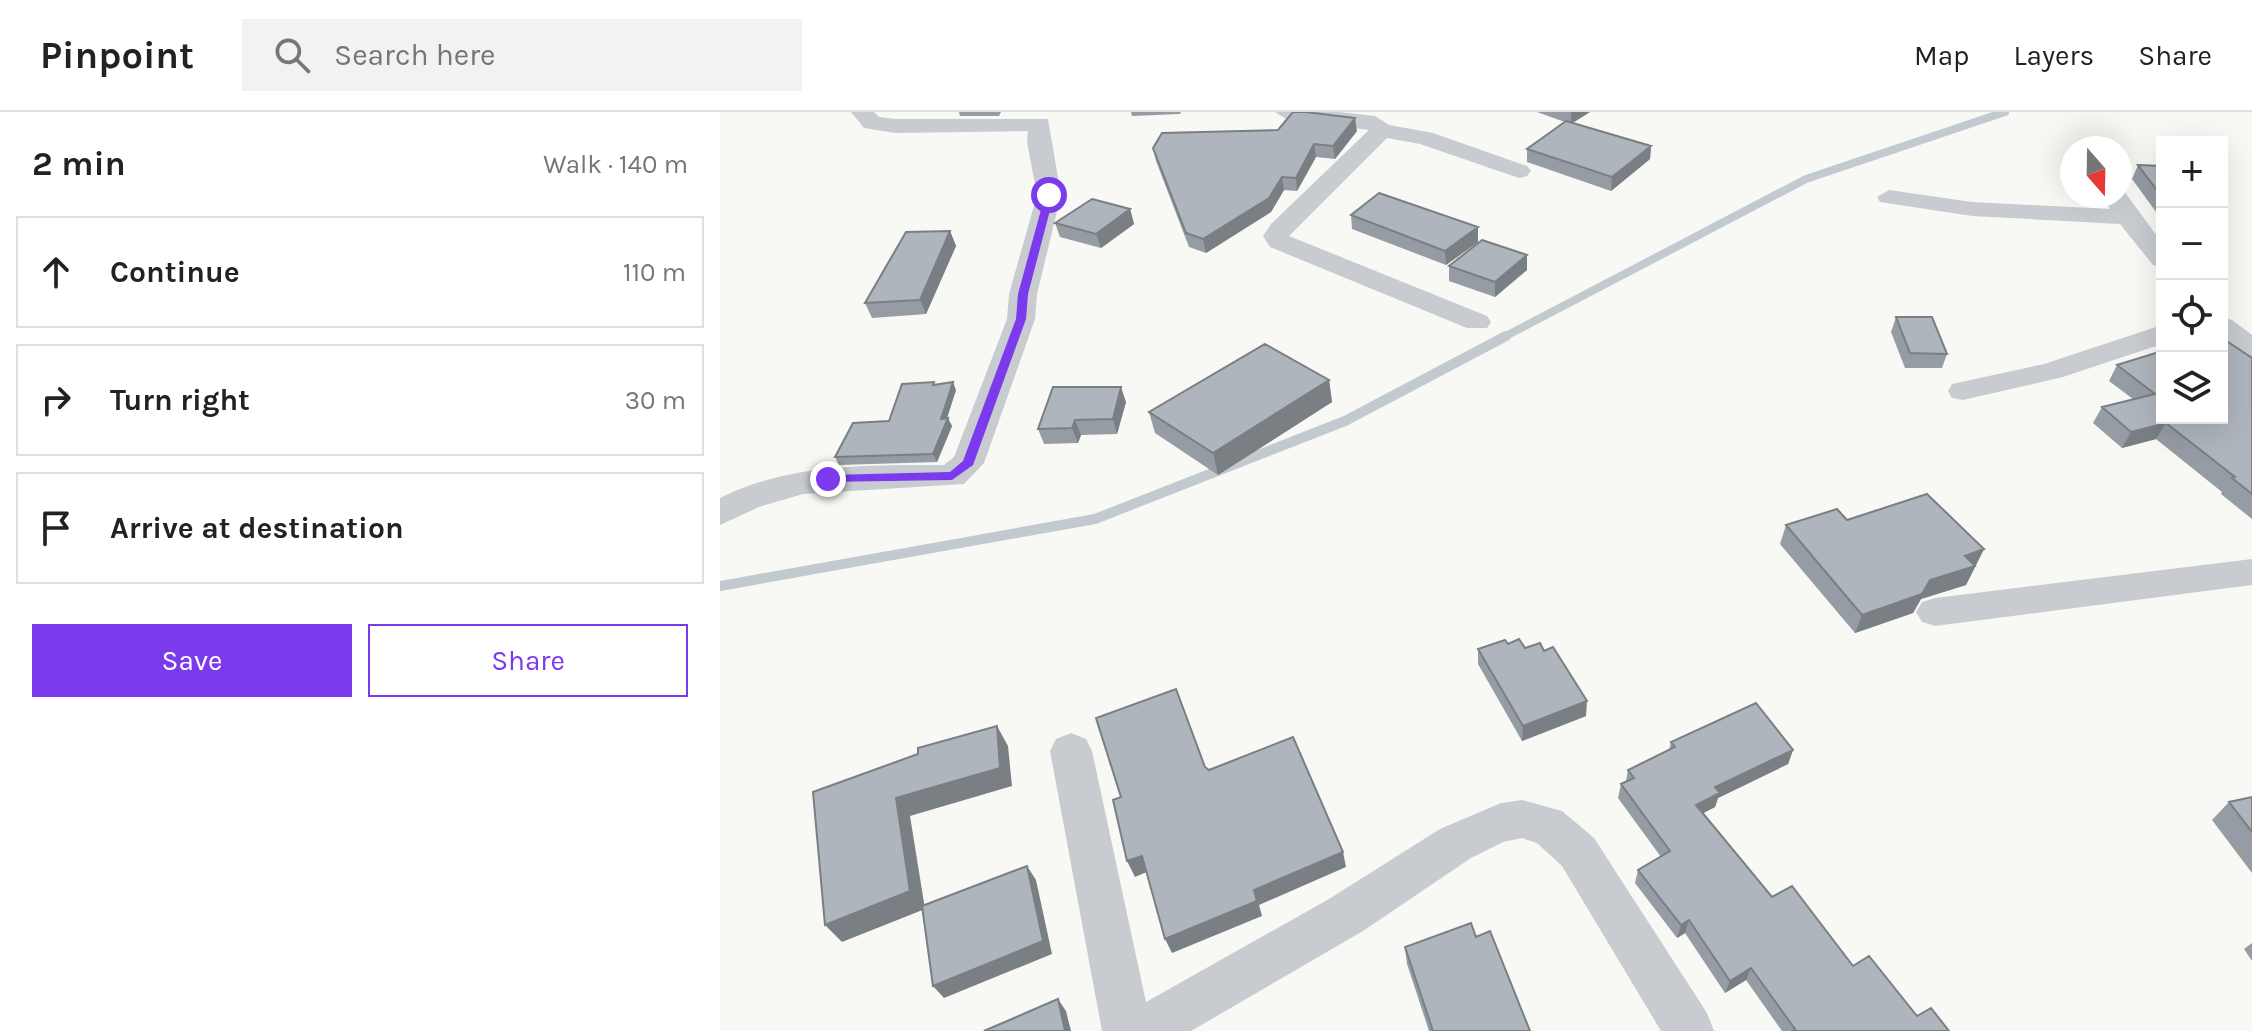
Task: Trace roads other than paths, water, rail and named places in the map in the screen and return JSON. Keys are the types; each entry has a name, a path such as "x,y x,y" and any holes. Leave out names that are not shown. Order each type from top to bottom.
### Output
{"street":[{"path":"720,513 758,495 806,481 952,476 968,463 1021,319 1023,294 1049,195 1038,142 1042,118 895,126 872,123 862,112"},
{"path":"1286,112 1386,123 1519,171"},
{"path":"1386,123 1276,236 1279,242 1477,322"},
{"path":"1889,197 1972,209 2060,207"},
{"path":"2123,208 2156,251"},
{"path":"2228,320 2252,319"},
{"path":"2228,331 2252,349"},
{"path":"1963,391 2052,371 2156,336"},
{"path":"1935,612 2252,572"},
{"path":"1071,751 1127,1031"},
{"path":"1144,1031 1190,1001 1348,915 1441,853 1480,832 1525,819 1539,820 1578,852 1689,1031"}],"waterway":[{"path":"1502,338 1806,179 2005,112"},
{"path":"720,586 1095,519 1345,421 1506,336"}]}
